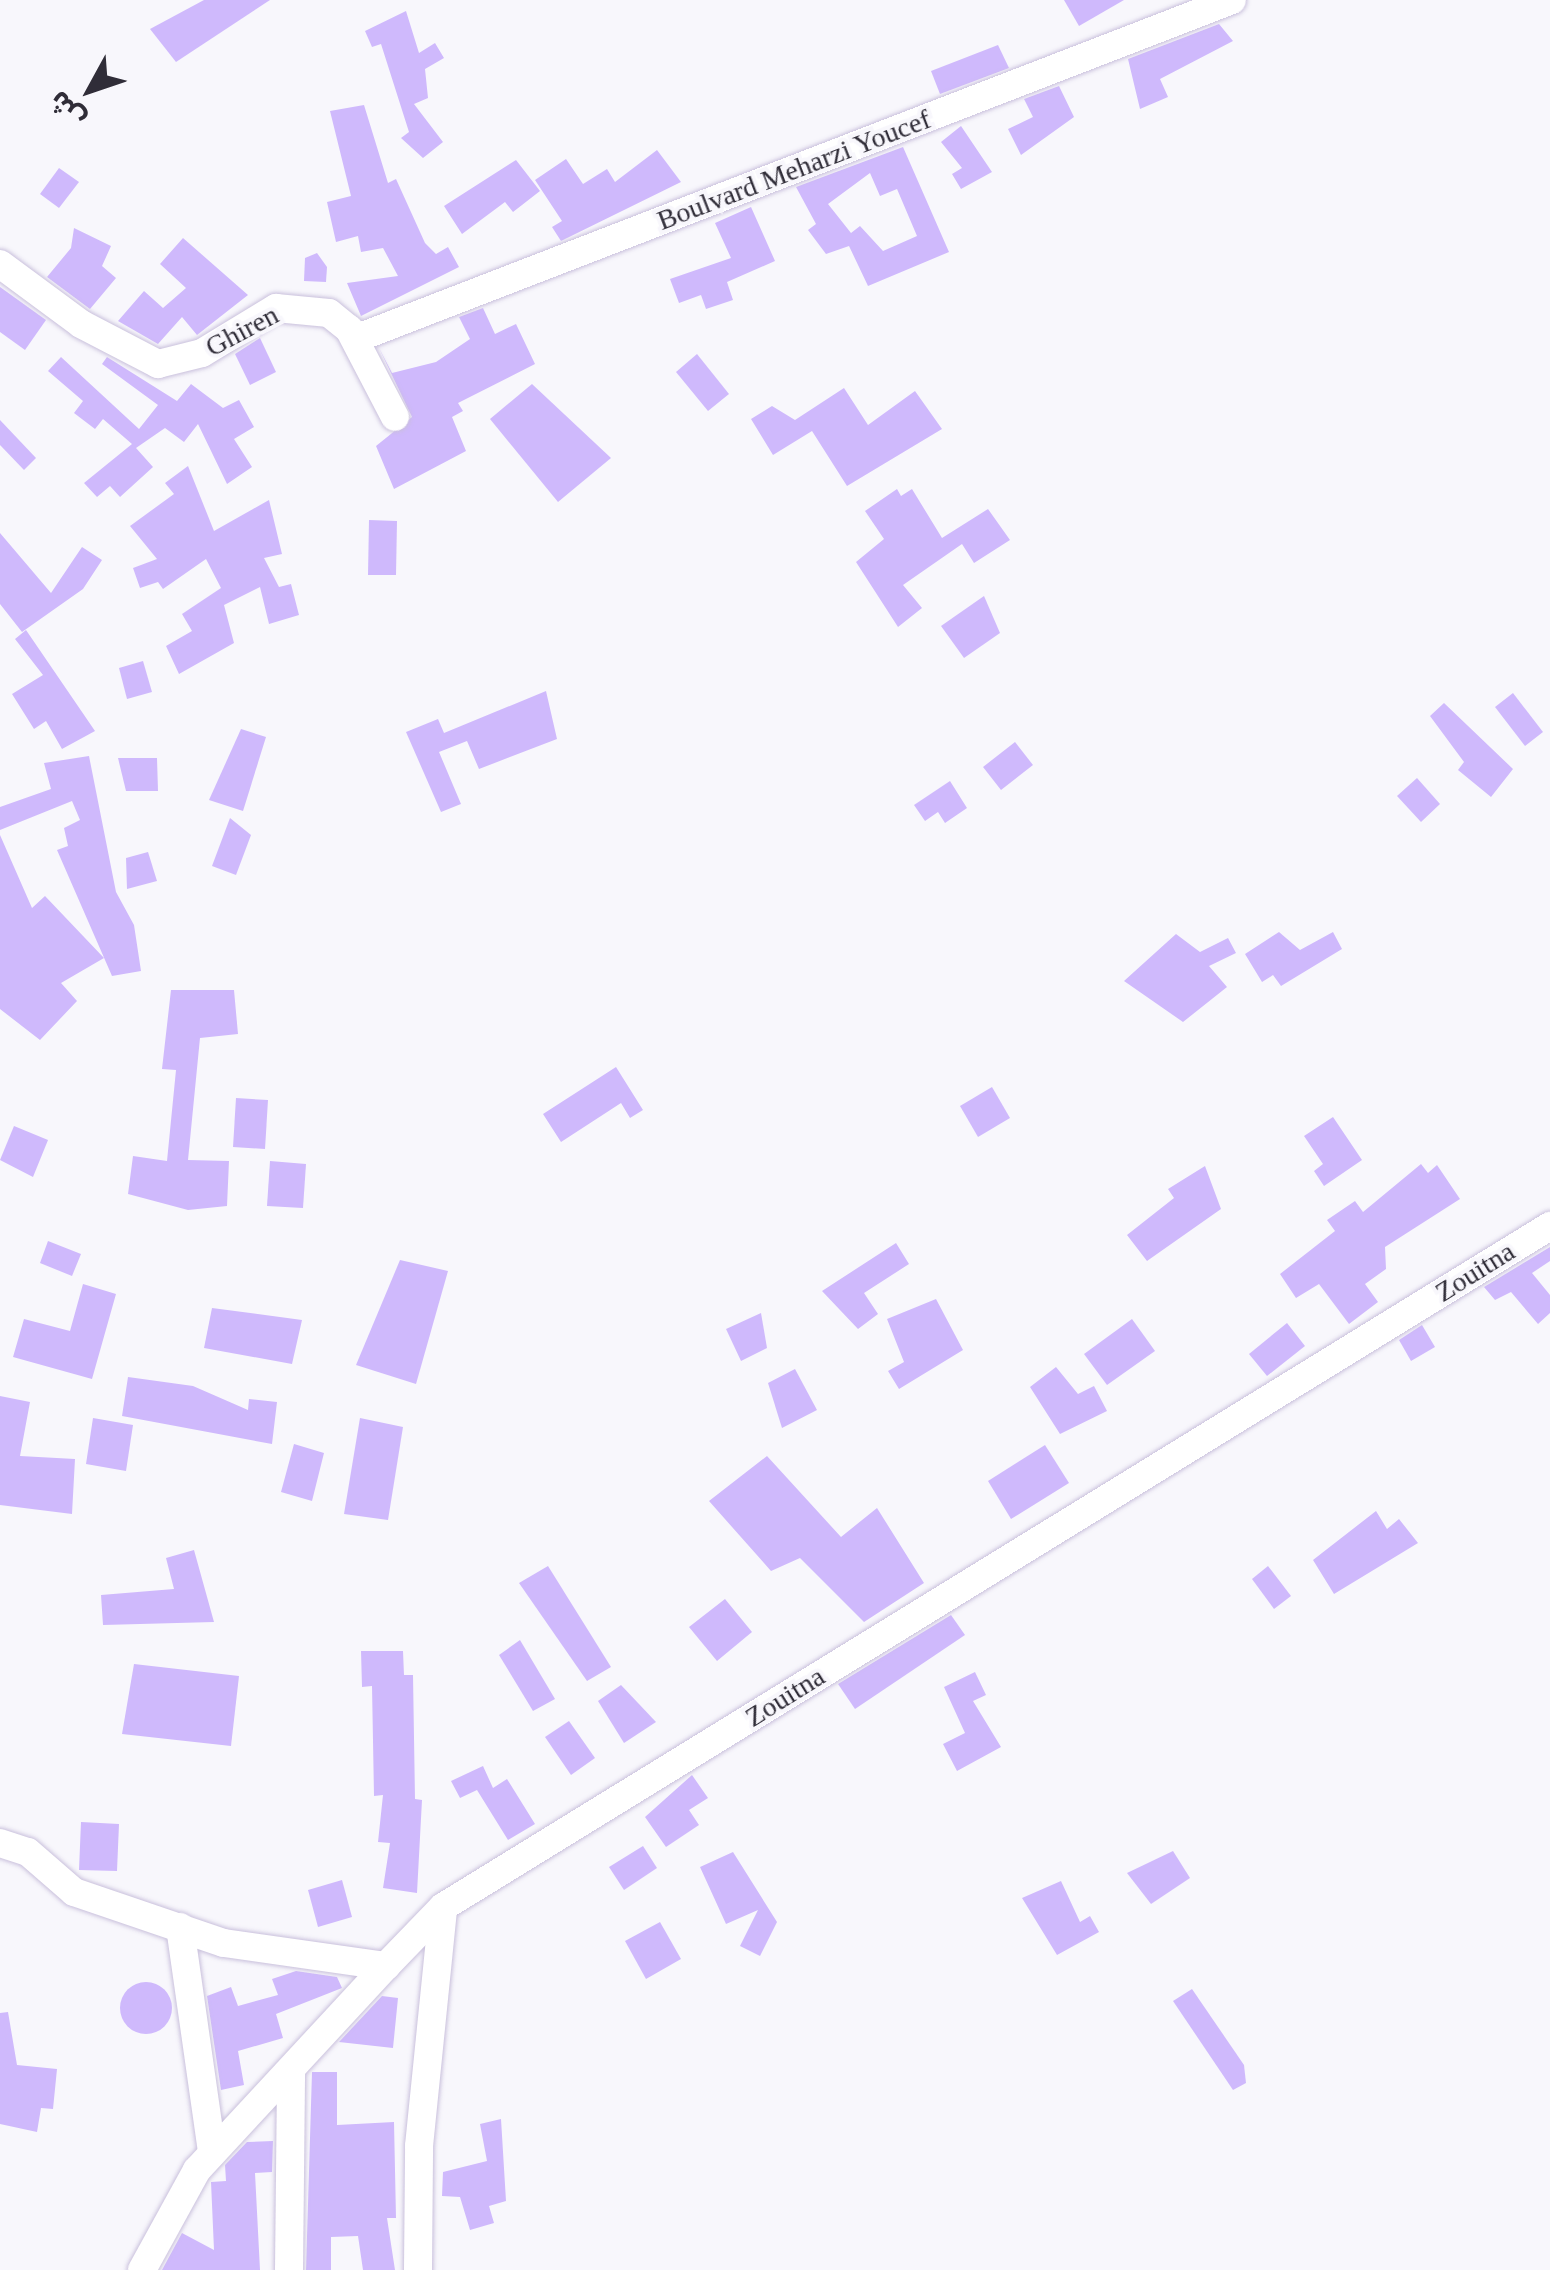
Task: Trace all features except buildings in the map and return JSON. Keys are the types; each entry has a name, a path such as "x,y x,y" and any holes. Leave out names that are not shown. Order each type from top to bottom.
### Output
{"street":[{"name":"Boulvard Meharzi Youcef","path":"356,340 1232,0"},
{"name":"Ghiren","path":"0,264 81,324 158,364 202,354 276,308 328,313 356,340 395,416"},
{"name":"Zouitna","path":"142,2270 212,2153 443,1907 1550,1226"},
{"path":"0,1843 28,1852 74,1892 264,1955 386,1966"},
{"path":"418,2270 420,2127 443,1907"},
{"path":"180,1926 212,2153"},
{"path":"289,2270 291,2071"}]}
